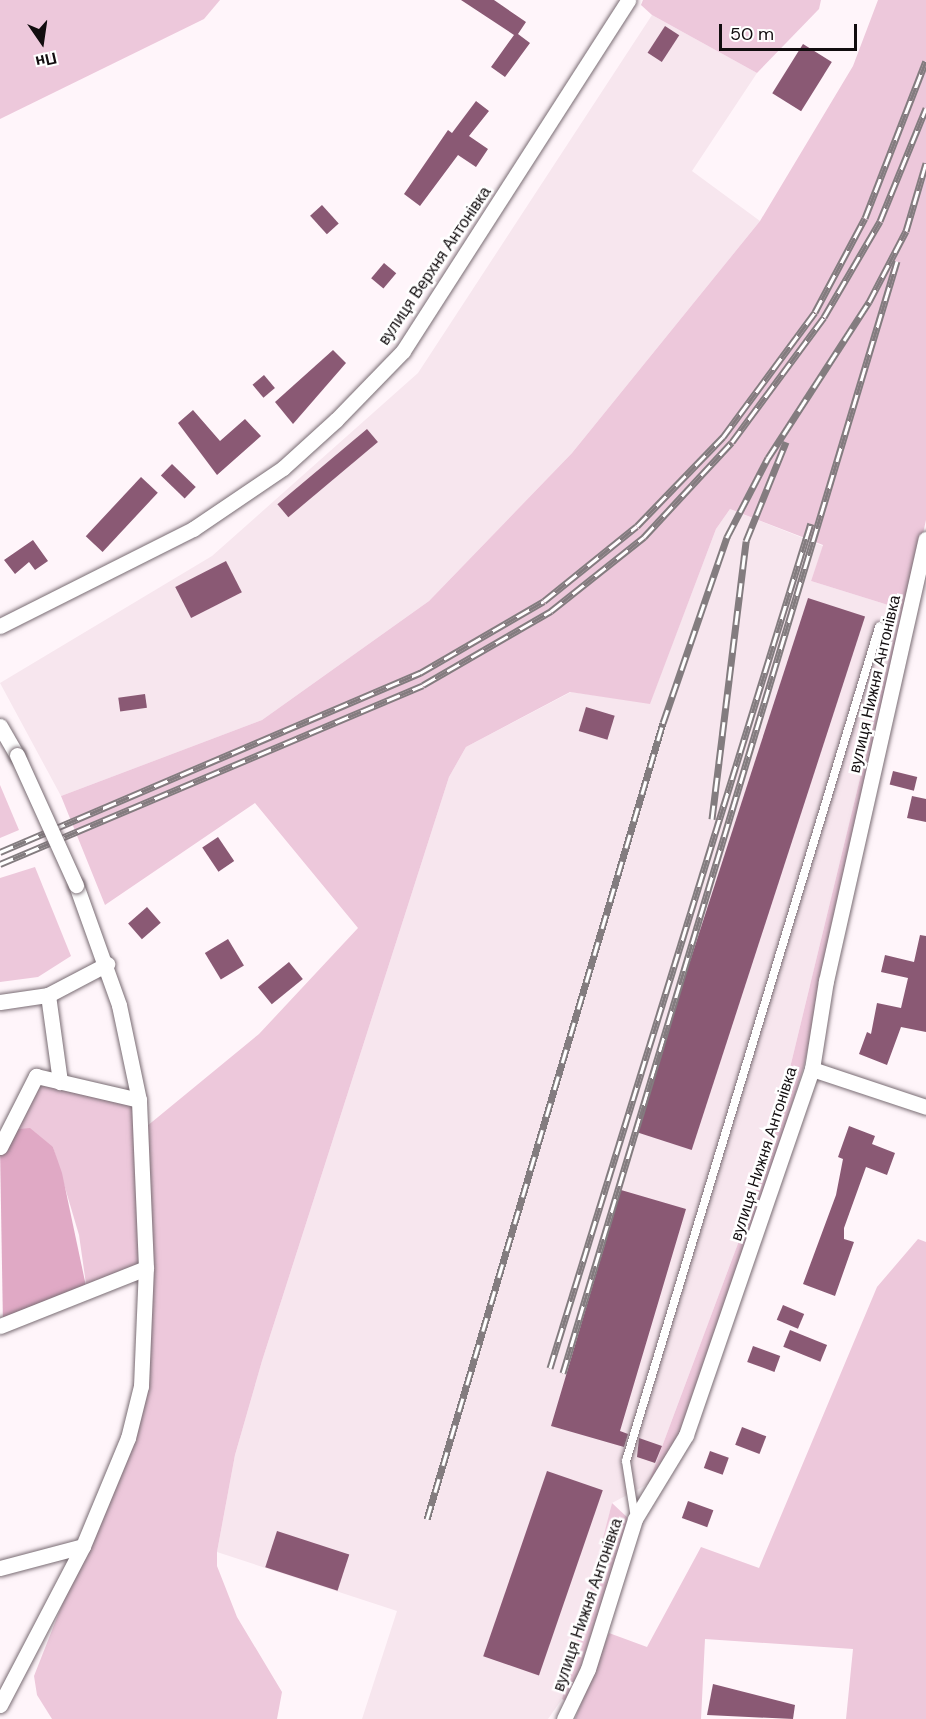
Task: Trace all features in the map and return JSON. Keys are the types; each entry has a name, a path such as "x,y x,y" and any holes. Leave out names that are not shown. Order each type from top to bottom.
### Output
{"street":[{"name":"вулиця Верхня Антонівка","path":"0,626 194,528 283,468 336,420 403,351 628,0"},
{"name":"вулиця Нижня Антонівка","path":"564,1719 588,1669 635,1519 686,1435 812,1069 826,981 926,539"},
{"path":"0,726 17,755 76,885 107,964 139,1100 146,1268 141,1386 128,1438 83,1546 0,1705"},
{"path":"0,1002 48,995 107,964"},
{"path":"48,995 60,1082"},
{"path":"812,1069 926,1107"},
{"path":"0,1147 36,1076 139,1100"},
{"path":"1,1321 146,1268"},
{"path":"0,1568 83,1546"}],"lane":[{"path":"635,1519 626,1461 879,627"}],"shaded area":[{"path":"0,0 220,0 204,19 0,119"},
{"path":"643,0 821,0 819,9 757,73 652,15 641,5"},
{"path":"878,0 926,0 926,520 804,1066 731,1299 681,1432 648,1484 749,1214 789,1072 901,609 811,581 823,545 730,509 716,529 650,704 570,692 466,747 449,777 262,1361 235,1455 217,1552 217,1566 237,1617 282,1692 277,1719 52,1719 37,1695 34,1676 128,1437 146,1269 87,1291 79,1235 53,1147 8,1130 36,1076 139,1100 141,1131 259,1034 358,928 255,803 105,905 61,796 262,720 429,601 572,453 760,221 853,66"},
{"path":"652,15 757,73 692,171 760,221 572,453 429,601 262,720 61,796 0,683 212,556 418,373"},
{"path":"730,509 823,546 811,581 901,609 789,1072 749,1214 648,1484 612,1503 577,1652 562,1699 548,1719 362,1719 397,1611 217,1552 235,1455 262,1361 449,777 466,747 571,692 650,703 716,529"},
{"path":"0,785 19,830 0,838"},
{"path":"35,867 71,956 38,977 0,982 0,878"},
{"path":"30,1128 53,1147 62,1173 87,1291 3,1325 0,1147 8,1130"},
{"path":"918,1239 926,1242 926,1719 846,1719 853,1649 705,1639 701,1719 575,1719 609,1633 647,1647 701,1547 759,1568 877,1287"},
{"path":"612,1503 629,1519 569,1703 562,1699"}],"building":[{"path":"461,0 494,0 526,22 518,34 530,43 505,77 491,67 514,35"},
{"path":"665,26 679,35 662,62 648,53"},
{"path":"803,44 832,62 801,111 772,93"},
{"path":"476,101 489,111 469,136 488,149 476,167 458,155 420,206 404,194 448,130 452,133"},
{"path":"322,205 339,224 327,234 310,216"},
{"path":"384,263 396,273 383,289 371,278"},
{"path":"333,350 346,363 293,424 275,402"},
{"path":"264,375 275,388 263,398 253,385"},
{"path":"193,410 220,441 245,419 261,436 217,475 178,423"},
{"path":"367,429 378,442 288,517 277,504"},
{"path":"172,464 196,487 185,498 161,476"},
{"path":"141,477 158,493 103,552 86,536"},
{"path":"33,540 48,561 35,570 29,562 15,574 4,560"},
{"path":"226,561 242,592 191,618 175,587"},
{"path":"808,598 865,617 692,1150 635,1132"},
{"path":"145,694 147,708 120,712 118,698"},
{"path":"586,707 615,716 607,740 579,731"},
{"path":"893,771 917,777 914,791 890,785"},
{"path":"912,796 926,799 926,822 907,818"},
{"path":"218,837 234,861 218,872 202,848"},
{"path":"147,907 161,923 142,939 128,923"},
{"path":"920,935 926,936 926,1032 901,1027 887,1065 859,1054 867,1032 871,1034 877,1003 901,1008 908,978 881,972 885,955 914,962"},
{"path":"228,939 244,966 221,979 205,953"},
{"path":"289,962 303,979 272,1004 258,987"},
{"path":"849,1126 875,1136 872,1144 895,1153 887,1175 866,1167 844,1228 844,1239 854,1242 835,1296 803,1284 836,1195 843,1159 838,1157"},
{"path":"621,1190 686,1209 620,1431 628,1434 624,1447 551,1426"},
{"path":"783,1305 804,1314 798,1329 777,1320"},
{"path":"790,1330 827,1345 820,1362 783,1347"},
{"path":"753,1346 780,1356 774,1372 747,1362"},
{"path":"742,1427 766,1436 759,1454 735,1445"},
{"path":"639,1438 662,1446 655,1463 637,1457"},
{"path":"710,1451 729,1458 723,1475 704,1468"},
{"path":"547,1471 603,1490 539,1676 483,1656"},
{"path":"688,1501 713,1510 707,1527 682,1518"},
{"path":"277,1531 349,1554 338,1591 265,1567"},
{"path":"713,1684 795,1705 793,1719 707,1715"}],"railway":[{"path":"0,852 420,673 544,601 637,526 723,437 815,312 865,218 926,61"},
{"path":"0,864 423,685 551,611 644,537 732,442 824,317 880,221 926,108"},
{"path":"427,1519 663,723 727,537 768,458 869,302 906,231 926,163"},
{"path":"563,1373 897,261"},
{"path":"712,819 746,541 786,442"},
{"path":"550,1368 811,523"}]}
